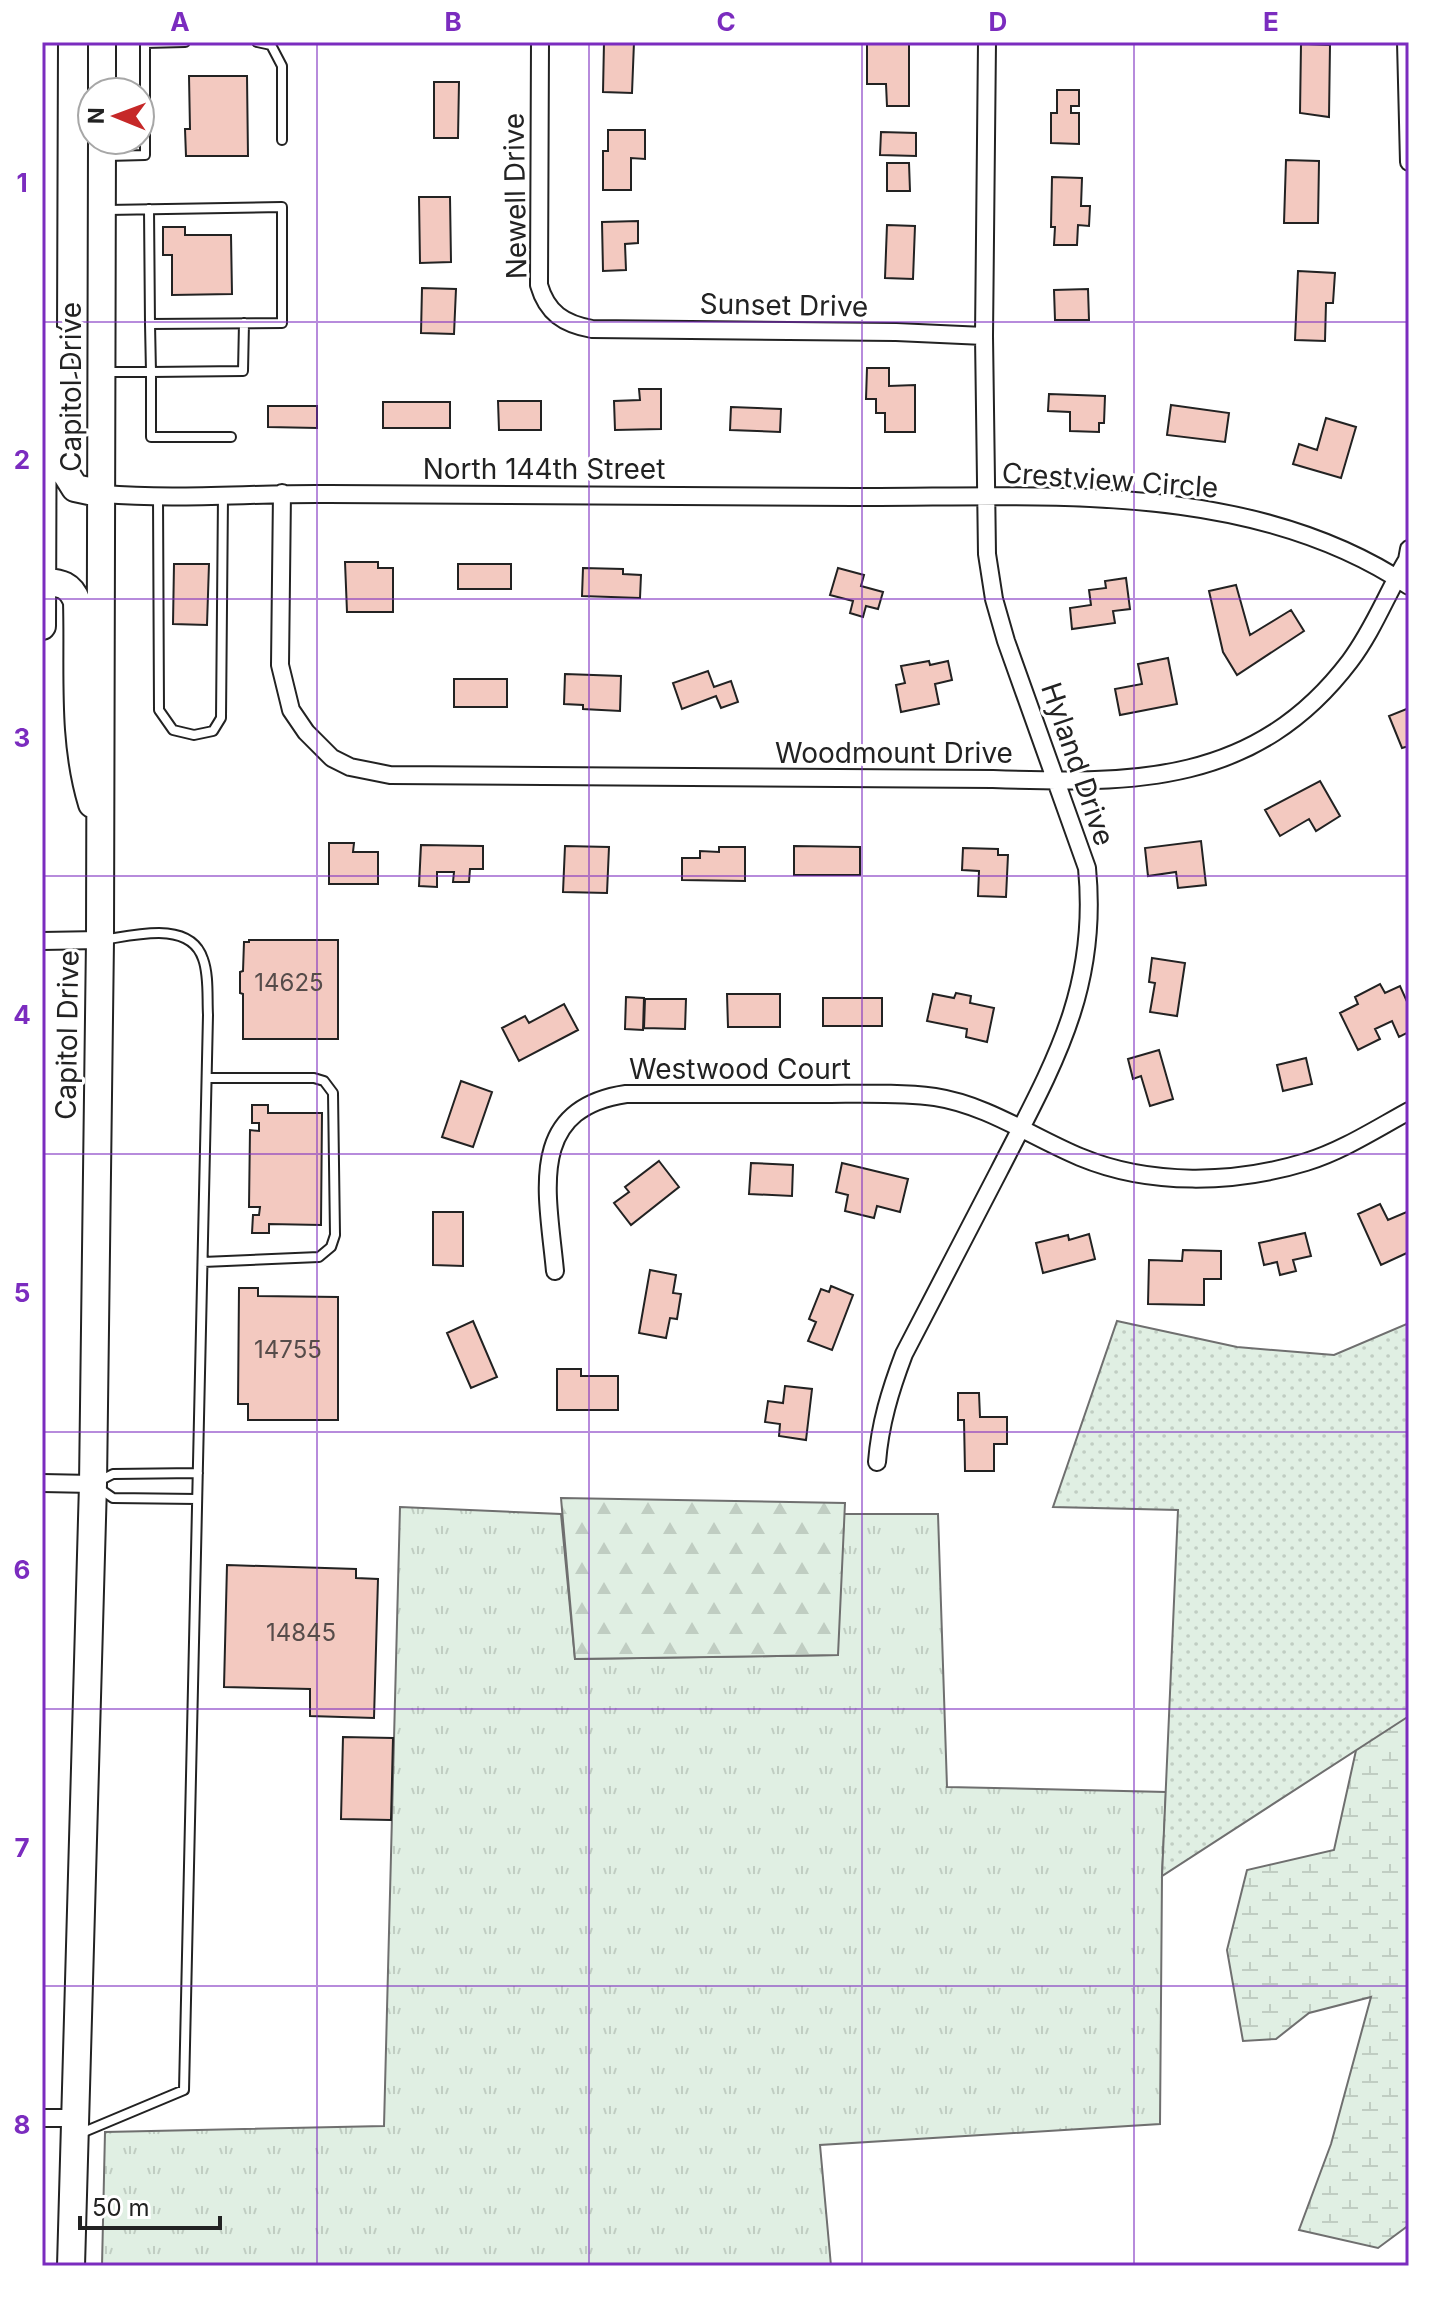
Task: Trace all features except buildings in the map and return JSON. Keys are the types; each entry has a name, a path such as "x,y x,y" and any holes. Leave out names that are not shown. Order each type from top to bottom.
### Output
{"main road":[{"name":"Capitol Drive","path":"42,626 44,42"},
{"path":"102,42 102,76"},
{"name":"Capitol Drive","path":"71,2266 93,1484 101,830 102,156"},
{"path":"43,301 63,381 65,472 75,488 103,494"},
{"path":"42,581 65,584 73,591 77,602 81,761 101,830"}],"street":[{"name":"Newell Drive","path":"540,42 539,285 556,316 583,327"},
{"name":"Hyland Drive","path":"877,1462 887,1398 904,1354 1061,1048 1073,1017 1089,938 1087,868 994,599 987,554 984,336 987,42"},
{"path":"1406,42 1409,162"},
{"name":"Sunset Drive","path":"583,327 984,336"},
{"name":"Woodmount Drive","path":"282,493 280,665 291,710 326,753 350,767 390,775 1074,783 1199,768 1270,735 1335,680 1403,582 1409,549"},
{"name":"North 144th Street","path":"103,494 984,498"},
{"name":"Crestview Circle","path":"984,498 1159,503 1217,510 1264,521 1332,546 1403,582"},
{"path":"42,941 100,940"},
{"name":"Westwood Court","path":"555,1271 548,1192 553,1145 570,1116 604,1097 626,1094 917,1095 963,1104 1083,1158 1133,1172 1186,1179 1252,1175 1308,1161 1362,1137 1409,1111"},
{"path":"42,1483 93,1484"},
{"path":"42,2118 75,2127"}],"lane":[{"path":"145,76 145,42 185,42"},
{"path":"257,42 271,45 282,66 282,140"},
{"path":"103,210 282,207 282,323 150,324"},
{"path":"149,209 151,437 231,437"},
{"path":"102,372 243,371 244,323"},
{"path":"158,495 159,710 173,730 194,735 213,731 221,718 223,494"},
{"path":"75,2127 184,2090 207,1078 208,1015 203,957 192,943 176,934 153,933 100,940"},
{"path":"203,1262 319,1257 331,1247 335,1235 333,1093 324,1081 314,1078 207,1078"},
{"path":"197,1499 113,1498 93,1484 113,1474 198,1473"}],"green space":[{"path":"1117,1321 1237,1347 1334,1355 1409,1323 1409,1716 1162,1876 1178,1510 1053,1507"},
{"path":"1409,1435 1409,2225 1378,2248 1299,2230 1331,2144 1371,1997 1309,2013 1276,2039 1243,2041 1227,1950 1247,1870 1334,1850 1404,1533"},
{"path":"561,1498 845,1503 838,1655 575,1659"},
{"path":"400,1507 561,1514 575,1659 837,1655 844,1514 938,1514 947,1787 1166,1792 1162,1876 1160,2124 820,2145 831,2266 102,2266 105,2132 384,2126"}]}
